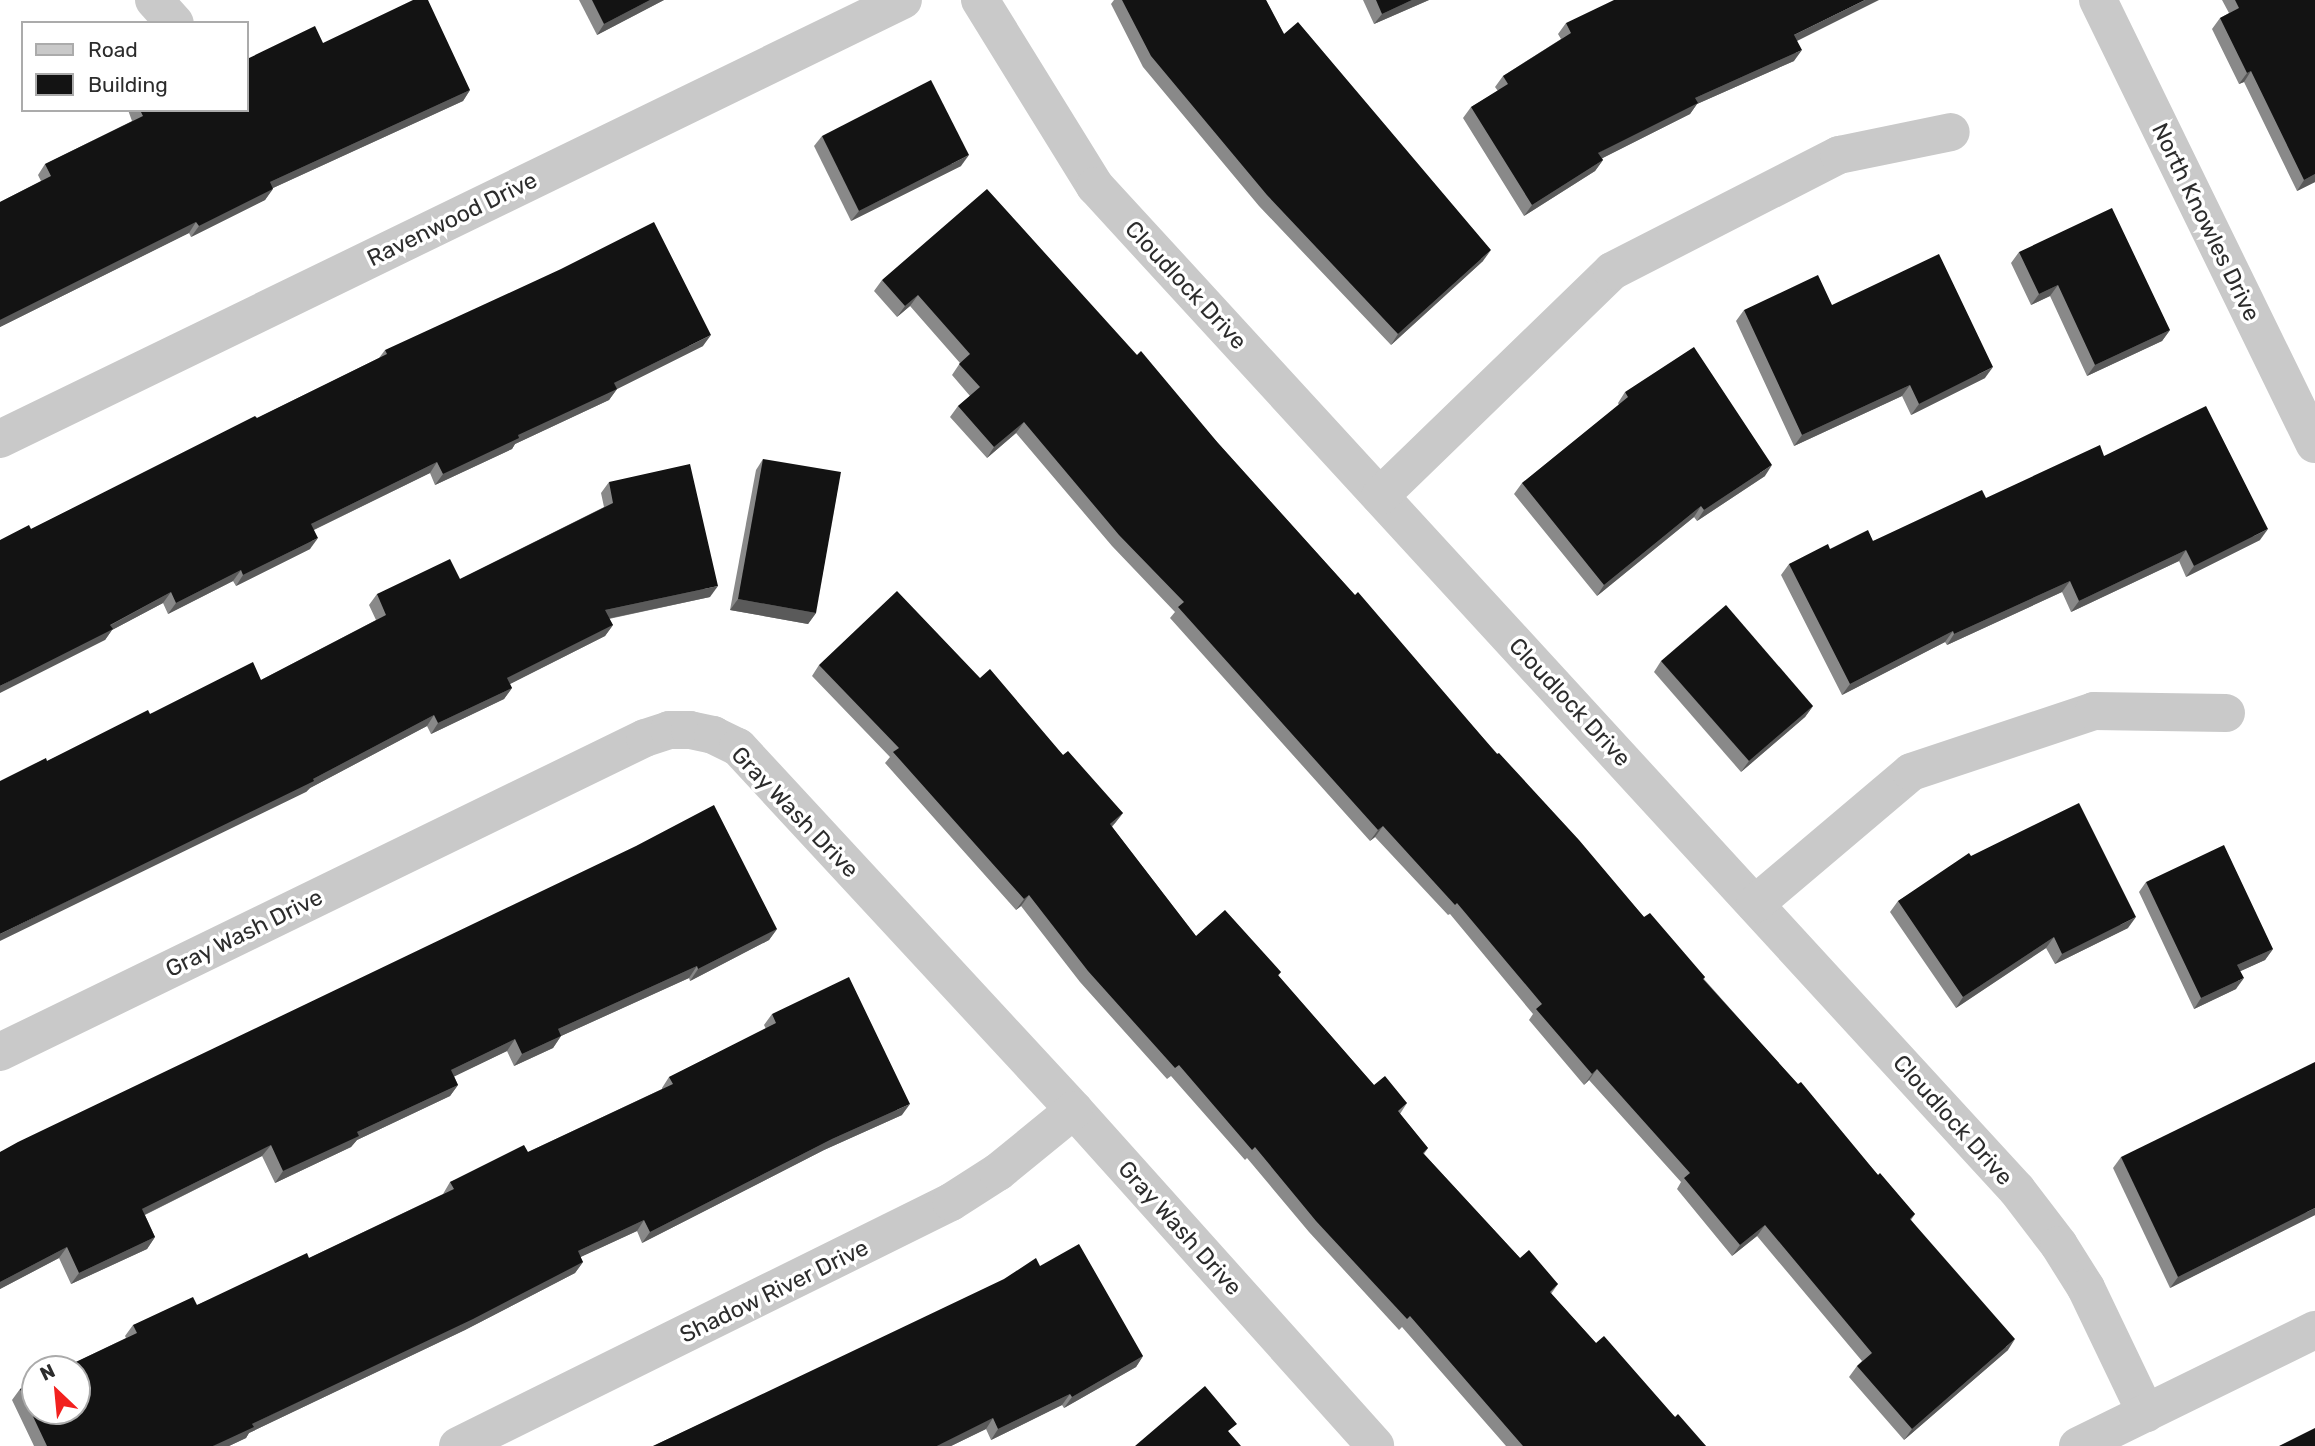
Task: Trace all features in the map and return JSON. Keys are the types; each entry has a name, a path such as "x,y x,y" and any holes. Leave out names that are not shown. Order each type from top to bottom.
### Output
{"street":[{"path":"154,0 173,21"},
{"name":"Ravenwood Drive","path":"0,439 903,0"},
{"name":"Cloudlock Drive","path":"979,0 1095,186 2017,1190 2085,1288 2147,1413"},
{"name":"North Knowles Drive","path":"2098,0 2315,444"},
{"path":"1380,496 1612,271 1839,155 1951,132"},
{"path":"1755,904 1911,772 2095,711 2227,713"},
{"name":"Gray Wash Drive","path":"0,1052 618,751 669,730 690,730 713,735 738,747 1074,1110 1375,1446"},
{"name":"Shadow River Drive","path":"471,1443 951,1202 998,1172 1074,1110"},
{"path":"2078,1446 2315,1330"}],"building":[{"path":"413,0 428,0 470,90 270,182 273,189 199,226 196,222 0,320 0,202 51,176 45,164 143,116 141,112 248,112 248,59 315,26 323,43"},
{"path":"592,0 650,0 604,24"},
{"path":"1122,0 1266,0 1284,34 1298,22 1491,250 1398,334 1267,195 1151,56"},
{"path":"1376,0 1412,0 1382,14"},
{"path":"1614,0 1865,0 1794,35 1802,50 1695,98 1698,103 1598,153 1603,160 1532,205 1471,107 1508,84 1503,76 1571,33 1566,23"},
{"path":"2235,0 2315,0 2315,174 2304,180 2251,71 2247,73 2220,18 2239,8"},
{"path":"931,80 969,155 859,211 822,136"},
{"path":"987,189 1137,355 1141,351 1218,443 1355,595 1358,592 1497,754 1499,753 1579,840 1644,917 1650,913 1705,977 1703,979 1798,1084 1801,1082 1878,1175 1880,1173 1915,1214 1910,1219 2015,1339 1912,1429 1857,1366 1872,1353 1765,1225 1740,1245 1684,1178 1690,1173 1597,1069 1592,1074 1536,1009 1542,1004 1457,903 1455,905 1383,826 1378,830 1178,607 1184,602 1119,535 1024,422 994,447 958,406 980,387 959,364 970,354 918,295 905,306 882,280"},
{"path":"2112,208 2170,330 2095,365 2058,285 2039,294 2019,252"},
{"path":"654,222 711,335 614,383 617,389 518,435 519,438 443,474 437,462 311,524 318,538 243,575 241,570 176,603 171,592 110,625 113,629 0,686 0,540 29,525 31,529 255,416 257,418 387,354 385,350 561,269"},
{"path":"1939,254 1993,367 1919,404 1910,385 1802,435 1744,310 1818,275 1832,305"},
{"path":"1694,347 1772,465 1704,510 1701,506 1604,585 1522,483 1628,397 1625,392"},
{"path":"2206,406 2268,529 2194,566 2186,550 2079,601 2070,581 1954,634 1953,631 1850,684 1789,564 1828,544 1830,549 1868,530 1873,541 1982,490 1986,498 2100,445 2104,456"},
{"path":"763,459 841,472 816,613 738,599"},
{"path":"690,464 718,586 605,610 613,625 507,678 512,688 438,723 434,715 313,779 314,781 0,934 0,781 46,758 47,761 148,710 150,714 253,662 261,680 386,615 377,594 450,559 460,579 613,503 609,482"},
{"path":"897,591 980,678 990,669 1063,755 1068,751 1123,813 1110,824 1196,936 1225,910 1281,972 1278,975 1374,1085 1385,1076 1407,1103 1398,1111 1428,1148 1423,1153 1520,1258 1529,1250 1558,1284 1550,1292 1596,1343 1604,1336 1675,1417 1678,1414 1706,1446 1523,1446 1410,1316 1407,1319 1316,1221 1255,1147 1252,1150 1179,1065 1175,1068 1088,971 1029,895 1024,899 893,752 899,748 819,665"},
{"path":"1726,605 1813,706 1749,761 1661,661"},
{"path":"2079,803 2136,917 2062,954 2054,937 1963,997 1898,901 1969,853 1971,856"},
{"path":"714,805 777,929 698,969 697,966 558,1029 561,1036 522,1054 515,1039 451,1070 458,1085 357,1132 359,1136 283,1171 271,1145 142,1209 155,1237 79,1273 67,1247 0,1282 0,1152 636,846"},
{"path":"2224,845 2273,949 2237,965 2244,978 2201,998 2146,882"},
{"path":"849,977 910,1104 832,1139 650,1232 644,1220 578,1251 583,1262 473,1319 252,1424 254,1427 213,1446 47,1446 37,1425 91,1425 91,1355 137,1333 133,1325 193,1297 197,1305 307,1253 309,1258 454,1189 450,1182 524,1145 528,1152 673,1084 669,1077 776,1023 772,1014"},
{"path":"2315,1062 2315,1208 2178,1277 2121,1157"},
{"path":"1079,1244 1143,1356 1072,1397 1070,1394 998,1429 993,1418 937,1446 653,1446 1004,1279 1036,1258 1040,1266"},
{"path":"1205,1386 1237,1424 1228,1431 1241,1446 1135,1446"},
{"path":"2315,1428 2315,1446 2279,1446"}]}
